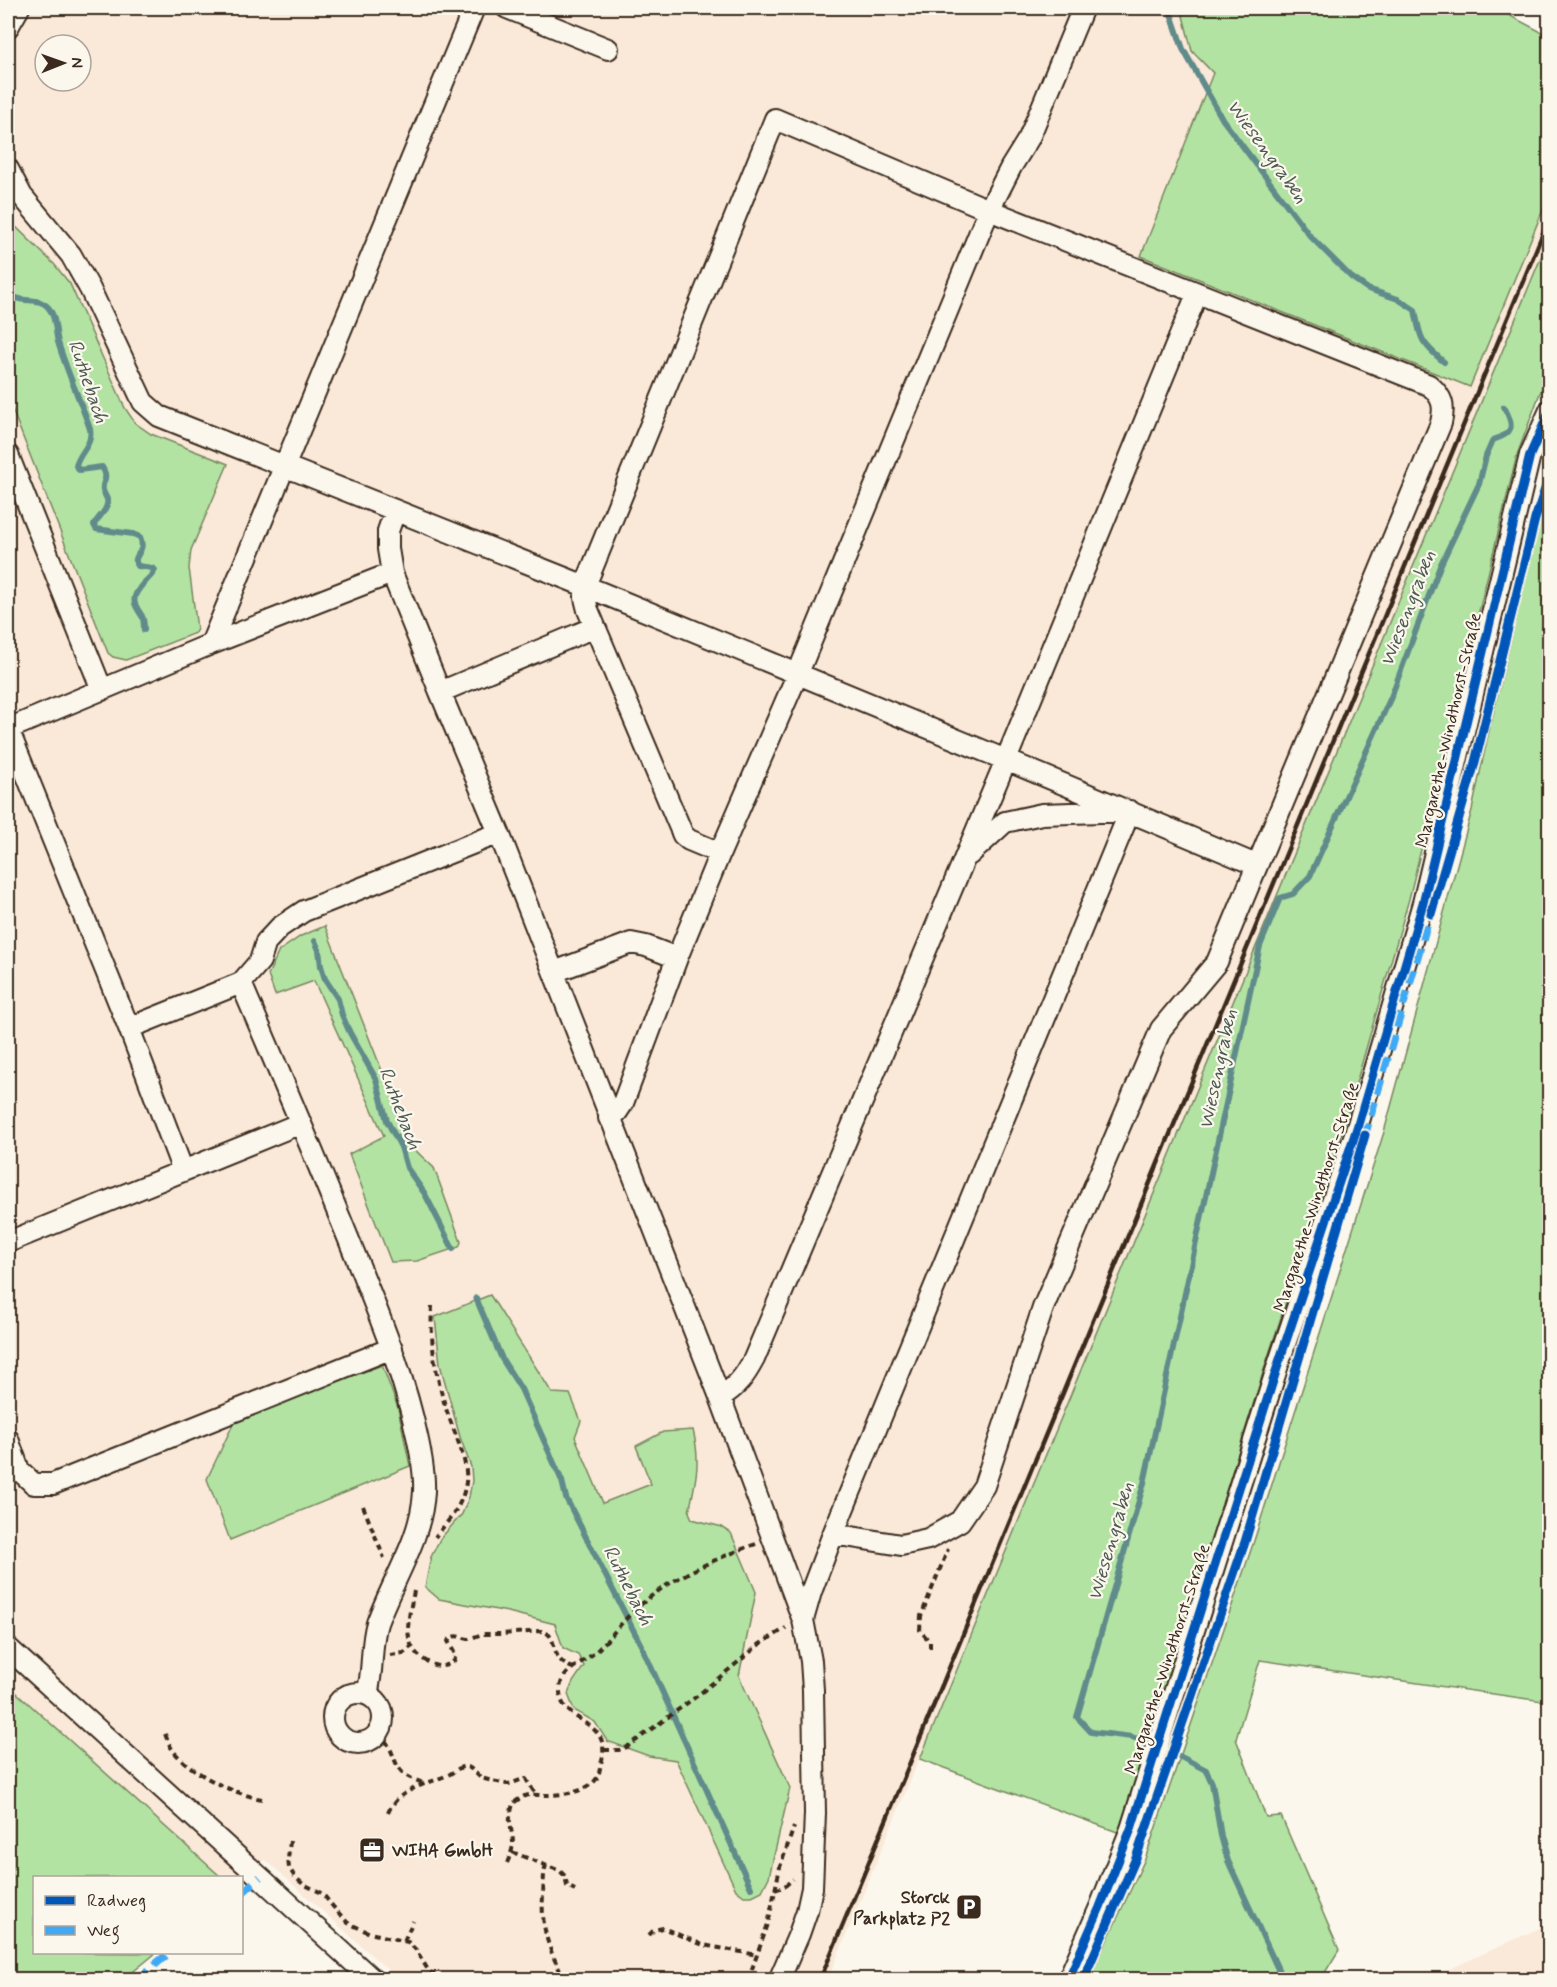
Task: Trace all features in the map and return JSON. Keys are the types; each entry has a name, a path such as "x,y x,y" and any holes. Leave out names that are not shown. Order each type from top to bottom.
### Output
{"street":[{"path":"8,27 19,8"},
{"path":"211,644 474,8"},
{"path":"507,8 608,49"},
{"path":"609,1118 623,1103 676,958 798,673 988,210 1029,138 1083,8"},
{"path":"720,853 689,840 683,834 595,627 585,598 585,586 775,119 988,210 1430,385 1440,395 1444,409 1441,423 1217,962 1161,1029 1043,1308 984,1486 960,1521 928,1539 901,1545 832,1534"},
{"path":"8,169 22,196 71,255 90,288 143,402 159,416 798,673 1256,865"},
{"path":"720,1397 732,1390 744,1378 754,1359 966,857 1197,294"},
{"name":"Margarethe-Windthorst-Straße","path":"1068,1980 1101,1907 1131,1829 1279,1362 1357,1128 1423,903 1530,455 1550,410"},
{"path":"8,455 102,690"},
{"path":"394,511 388,531 392,573 554,972 774,1537 803,1620 813,1690 815,1813 812,1888 807,1911 779,1980"},
{"path":"183,1171 129,1028 8,729 211,644 392,573"},
{"path":"440,692 595,627"},
{"path":"966,857 1005,822 1042,814 1130,811"},
{"path":"803,1620 832,1534 1130,811"},
{"path":"129,1028 242,982 260,961 266,942 280,927 304,911 499,833"},
{"path":"554,972 631,943 646,946 676,958"},
{"path":"242,982 392,1348 406,1387 421,1454 424,1488 422,1512 416,1533 373,1635 372,1672 367,1694"},
{"path":"8,1242 301,1123"},
{"path":"8,1439 19,1470 34,1484 53,1484 392,1348"},
{"path":"8,1648 373,1980"},
{"path":"351,1693 367,1694 380,1704 383,1721 378,1733 368,1741 351,1742 344,1739 334,1726 334,1710 338,1702 351,1693"}],"path":[{"path":"432,1306 432,1341 436,1368 444,1402 466,1465 467,1480 458,1510 434,1539"},
{"path":"363,1506 394,1582"},
{"path":"930,1648 930,1642 920,1630 921,1616 952,1539 952,1526"},
{"path":"507,1863 514,1839 510,1821 513,1803 526,1795 572,1793 589,1785 597,1777 604,1750 601,1737 592,1727 565,1708 561,1700 562,1679 595,1652 635,1609 672,1580 726,1555 774,1537"},
{"path":"414,1589 409,1617 409,1640 412,1650 428,1662 439,1666 448,1665 454,1661 456,1656 448,1641 452,1636 458,1635 469,1639 482,1634 547,1632 562,1663 573,1668"},
{"path":"604,1750 619,1750 627,1747 697,1696 760,1644 803,1620"},
{"path":"378,1733 390,1746 404,1774 422,1783"},
{"path":"165,1734 171,1748 185,1762 223,1787 262,1799"},
{"path":"388,1813 393,1804 422,1783 449,1774 463,1766 468,1767 483,1779 510,1784 526,1779 536,1795"},
{"path":"747,1980 768,1924 780,1867 795,1824"},
{"path":"290,1841 289,1868 295,1877 303,1884 322,1893 348,1923 370,1934 404,1941 412,1945 433,1974 459,1980"},
{"path":"512,1852 563,1874 567,1886 575,1890"},
{"path":"546,1865 542,1916 544,1932 553,1958 565,1980"},
{"path":"404,1941 413,1921"},
{"path":"649,1935 654,1930 663,1928 703,1945 758,1955"}],"shaded area":[{"path":"8,8 1181,8 1192,51 1213,72 1141,256 1470,387 1549,195 1549,238 828,1979 398,1979 265,1859 243,1878 243,1876 220,1876 8,1685"},
{"path":"1549,1924 1549,1979 1428,1979"}],"green space":[{"path":"1181,8 1495,8 1549,36 1549,195 1470,387 1141,256 1213,73 1192,51"},
{"path":"8,215 10,221 54,264 70,284 125,408 135,423 151,434 228,464 191,550 189,568 197,629 195,633 126,660 113,657 108,653 8,399"},
{"path":"1549,238 1549,369 1517,455 1409,899 1345,1122 1266,1363 1120,1833 920,1759"},
{"path":"1549,483 1549,1702 1260,1660 1236,1739 1266,1817 1281,1816 1339,1950 1321,1979 1089,1979 1145,1859 1253,1544 1384,1132 1472,810"},
{"path":"325,926 412,1147 434,1168 461,1242 459,1247 417,1261 391,1262 349,1154 384,1136 314,981 275,995 268,975 279,951 301,936"},
{"path":"490,1295 552,1393 570,1394 581,1421 575,1437 603,1503 651,1484 636,1446 663,1432 693,1430 697,1462 689,1512 692,1519 722,1527 731,1533 756,1592 739,1676 790,1788 769,1877 762,1891 752,1896 744,1896 736,1890 676,1760 649,1756 607,1741 595,1722 574,1710 568,1694 584,1666 578,1655 563,1648 555,1624 508,1612 439,1599 425,1587 431,1557 440,1539 462,1514 472,1481 471,1467 460,1437 440,1364 435,1317"},
{"path":"382,1365 398,1408 410,1466 230,1540 207,1479 235,1420"},
{"path":"8,1685 220,1876 33,1876 33,1954 155,1954 124,1979 8,1979"}],"waterway":[{"name":"Wiesengraben","path":"1169,8 1183,49 1223,120 1310,236 1351,277 1368,289 1398,299 1415,310 1423,340 1430,350 1444,362"},
{"name":"Ruthebach","path":"8,291 17,298 44,303 53,315 58,342 90,429 90,439 76,466 79,470 102,467 105,475 103,487 107,502 105,510 94,525 96,529 140,537 142,547 136,562 138,566 155,570 135,597 135,603 143,619 144,630"},
{"name":"Wiesengraben","path":"1143,1741 1132,1737 1091,1732 1077,1717 1144,1483 1260,946 1280,898 1293,894 1310,876 1391,697 1440,566 1479,484 1486,456 1493,440 1511,428 1510,419 1504,407"},
{"name":"Ruthebach","path":"315,941 325,979 338,999 350,1033 376,1079 387,1121 401,1147 407,1168 425,1194 453,1249"},
{"name":"Ruthebach","path":"476,1298 502,1359 521,1389 562,1481 566,1498 643,1649 751,1888"},
{"name":"Wiesengraben","path":"1179,1756 1206,1770 1212,1783 1221,1836 1228,1861 1283,1980"}],"railway":[{"path":"820,1980 1550,216"}],"marked path":[{"path":"1364,1138 1431,911"},
{"path":"243,1892 260,1877"},
{"path":"137,1980 168,1954"}],"cycle path":[{"path":"1068,1980 1131,1829 1279,1362 1357,1128 1423,903 1530,455 1550,410"},
{"path":"1431,914 1474,766 1535,519 1550,474"},
{"path":"1083,1980 1136,1858 1245,1542 1365,1135"}],"place":[{"name":"WIHA GmbH","path":"372,1850"},
{"name":"Storck Parkplatz P2","path":"969,1907"}]}
